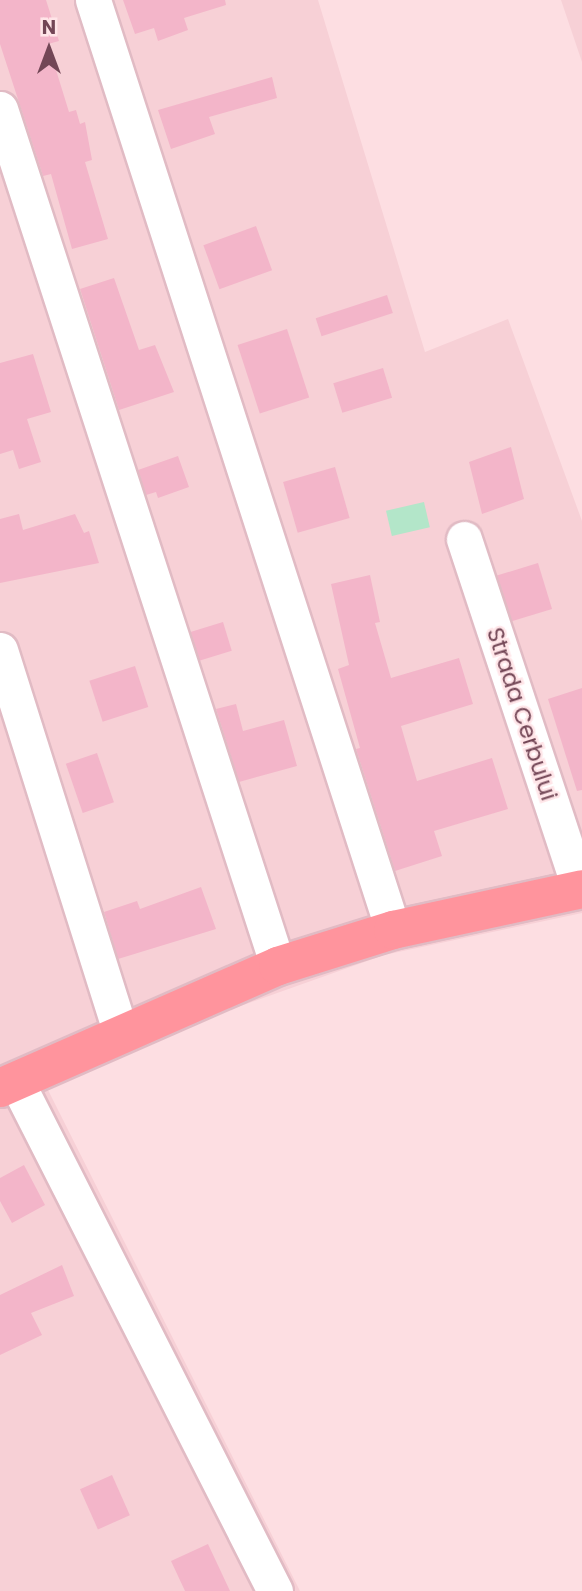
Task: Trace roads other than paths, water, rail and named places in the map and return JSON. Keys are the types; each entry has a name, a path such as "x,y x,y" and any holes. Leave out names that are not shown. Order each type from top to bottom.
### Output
{"main road":[{"path":"8,1084 120,1031 278,966 393,930 581,889"}],"street":[{"path":"93,0 393,930"},
{"path":"0,109 278,966"},
{"name":"Strada Cerbului","path":"464,539 581,889"},
{"path":"0,650 120,1031"},
{"path":"8,1084 275,1591"}]}
